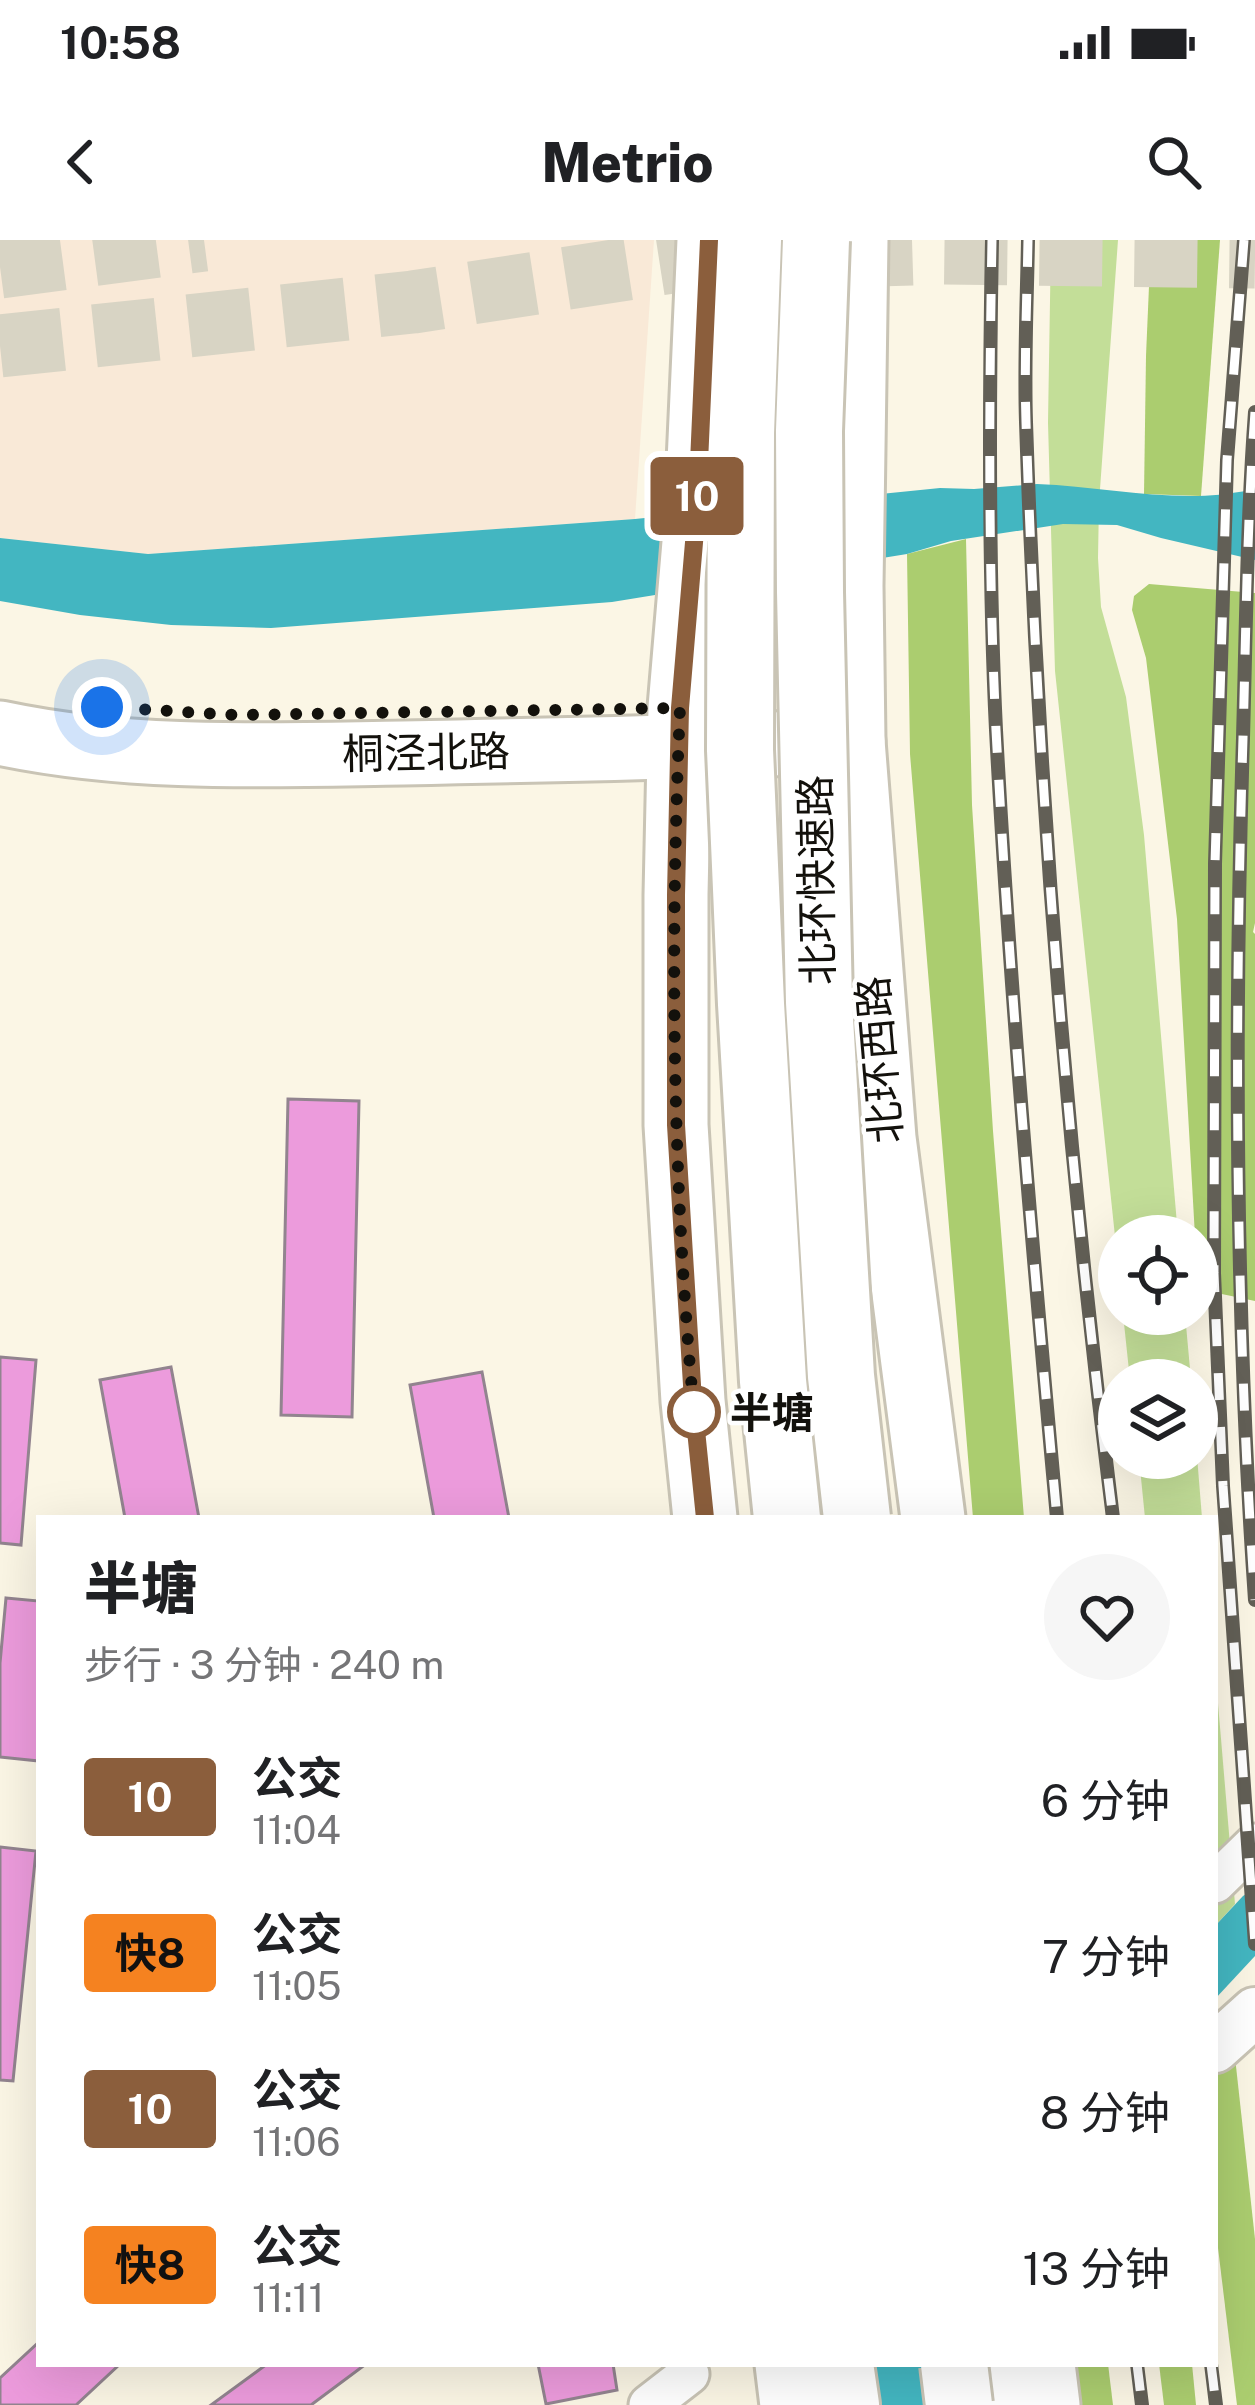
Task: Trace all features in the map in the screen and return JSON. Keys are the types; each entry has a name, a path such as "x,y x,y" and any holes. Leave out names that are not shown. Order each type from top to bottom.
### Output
{"highway":[{"name":"北环快速路","path":"748,240 741,433 740,750 771,1358 787,1515"},
{"name":"北环快速路","path":"816,240 809,431 819,1002 841,1376 857,1515"},
{"path":"882,2367 888,2405"},
{"path":"802,2377 846,2405"}],"main road":[{"path":"704,1515 676,1125 680,728 697,507 709,240"},
{"name":"北环西路","path":"856,240 853,721 884,1138 933,1515"},
{"name":"桐泾北路","path":"0,692 72,705 236,715 680,728"},
{"name":"桐泾北路","path":"0,733 67,745 235,756 853,721"}],"street":[{"path":"1218,1880 1255,1844"},
{"path":"1218,2045 1255,2012"},
{"path":"649,2405 689,2374"}],"shaded area":[{"path":"0,240 654,240 635,519 148,554 0,538"}],"green space":[{"path":"1051,240 1118,240 1098,558 1101,607 1126,697 1144,835 1176,1215 1113,1215 1055,671 1048,423"},
{"path":"1151,240 1220,240 1201,496 1144,494"},
{"path":"966,539 972,805 1024,1515 973,1515 910,754 907,554"},
{"path":"1149,584 1255,593 1255,1301 1218,1293 1218,1215 1194,1215 1177,919 1146,658 1132,610 1134,596"},
{"path":"1125,1335 1187,1335 1189,1359 1128,1359"},
{"path":"1141,1479 1199,1479 1202,1515 1145,1515"},
{"path":"1218,1703 1235,1904 1218,1923"},
{"path":"1233,2039 1255,2239 1255,2405 1237,2405 1218,2248 1218,2058"},
{"path":"1060,2367 1108,2367 1113,2405 1064,2405"},
{"path":"1159,2367 1192,2367 1196,2405 1164,2405"}],"water":[{"path":"1037,484 1178,496 1255,490 1255,560 1117,525 1063,524 612,602 271,628 171,625 0,601 0,538 148,554 635,519 940,488"},
{"path":"1255,1888 1255,1956 1218,1996 1218,1923"},
{"path":"816,2367 953,2367 925,2405 784,2405"}],"building":[{"path":"288,1099 359,1101 352,1417 281,1415"},
{"path":"0,1357 36,1360 21,1545 0,1543"},
{"path":"171,1367 198,1515 124,1515 100,1380"},
{"path":"482,1372 508,1515 433,1515 410,1385"},
{"path":"6,1598 36,1601 36,1761 0,1757"},
{"path":"0,1847 36,1851 13,2081 0,2080"},
{"path":"36,2345 36,2367 117,2367 76,2405 0,2405 0,2378"},
{"path":"263,2367 362,2367 311,2405 211,2405"},
{"path":"539,2367 613,2367 617,2390 546,2404"}],"tunnel":[{"path":"0,267 204,240"},
{"path":"0,346 413,302 679,261 943,253 1255,257"}],"railway":[{"path":"992,240 990,485 996,730 1057,1515"},
{"path":"1028,240 1026,422 1047,834 1068,1108 1113,1515"},
{"path":"1244,240 1227,460 1215,864 1214,1273 1223,1486 1255,1944"},
{"path":"1255,412 1246,615 1238,1062 1243,1385 1255,1600"},
{"path":"1137,2367 1142,2405"},
{"path":"1211,2367 1216,2405"}],"bus line":[{"name":"10","path":"705,1515 676,1125 676,895 680,708 697,507 709,240"}],"place":[{"name":"半塘","path":"694,1412"}],"route":[{"path":"102,707 236,715 680,708 676,1125 694,1412"}]}
